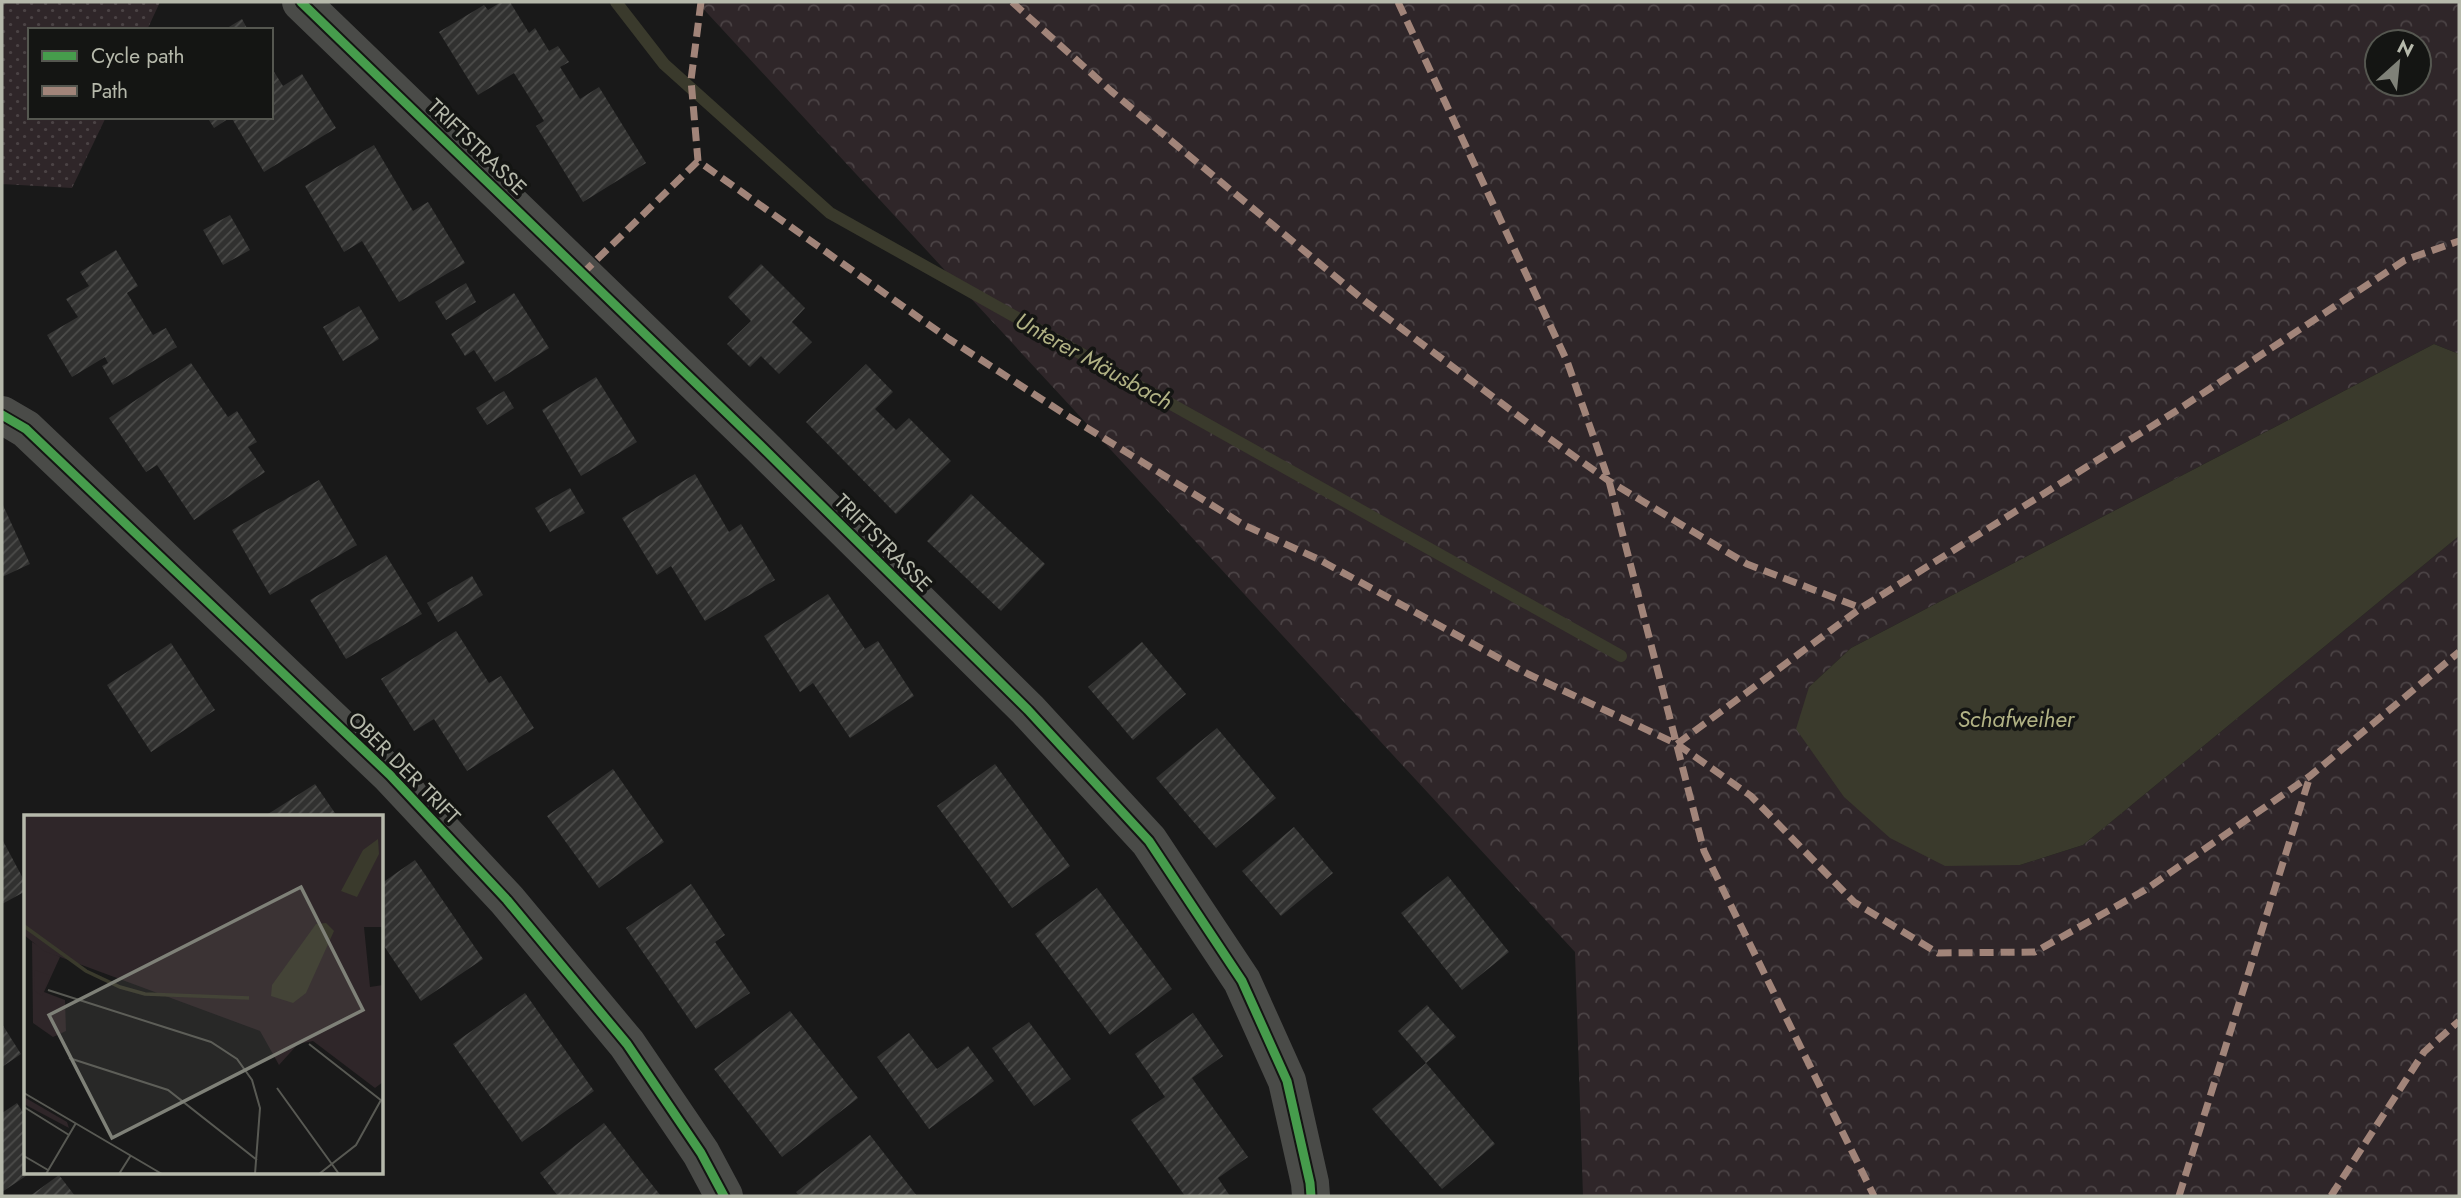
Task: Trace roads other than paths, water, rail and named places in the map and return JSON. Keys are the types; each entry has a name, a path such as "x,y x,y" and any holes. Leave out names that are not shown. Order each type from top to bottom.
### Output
{"street":[{"name":"TRIFTSTRASSE","path":"301,2 800,485 1028,710 1149,841 1242,981 1287,1081 1311,1196"},
{"name":"OBER DER TRIFT","path":"2,415 26,429 390,775 507,900 627,1044 701,1153 724,1196"}],"water":[{"name":"Schafweiher","path":"2434,344 2459,354 2459,536 2083,845 2020,865 1945,866 1890,838 1844,797 1796,729 1809,687 1851,648"}],"waterway":[{"name":"Unterer Mäusbach","path":"616,2 664,64 830,213 1621,656"}]}
